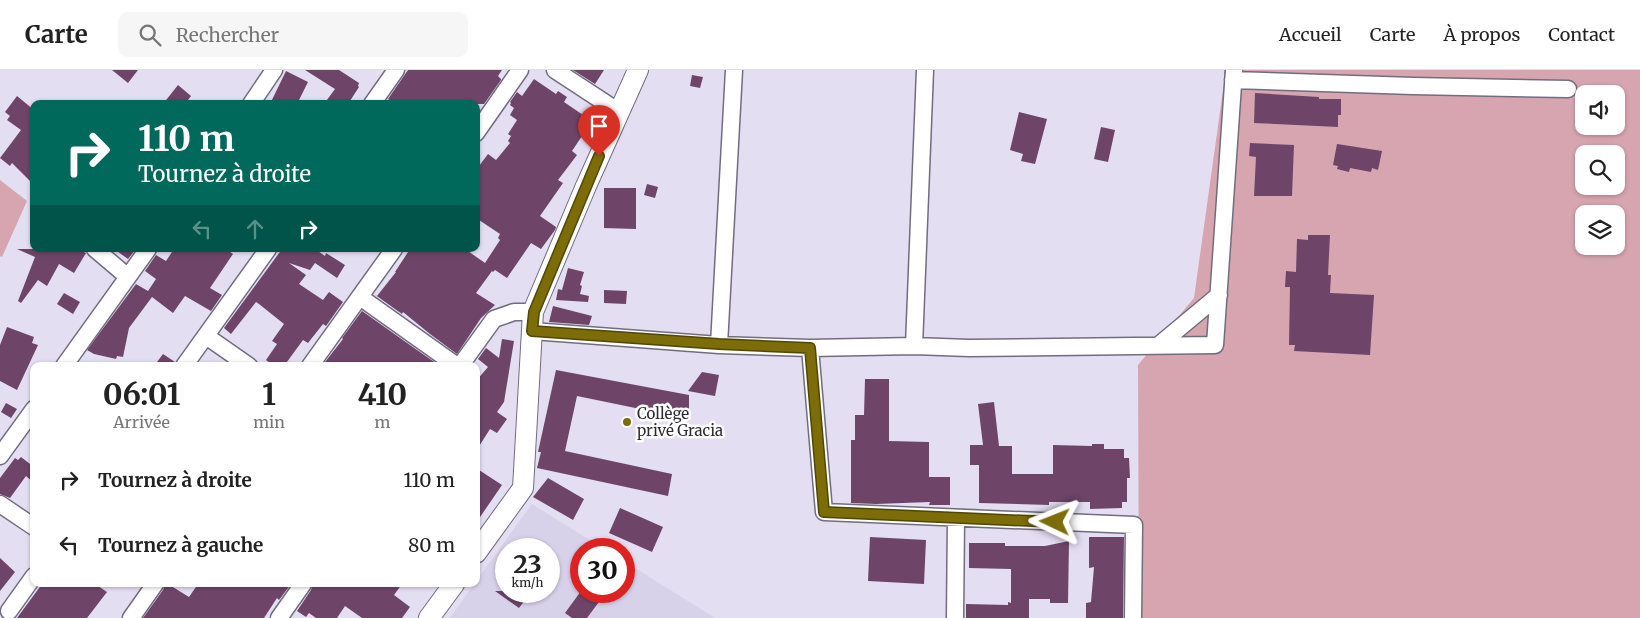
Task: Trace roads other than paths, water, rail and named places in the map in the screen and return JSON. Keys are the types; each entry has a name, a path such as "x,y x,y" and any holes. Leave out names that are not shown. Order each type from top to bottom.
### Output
{"street":[{"path":"254,100 274,70"},
{"path":"375,100 396,70"},
{"path":"480,127 520,70"},
{"path":"555,70 619,112"},
{"path":"480,547 523,488 533,321 586,186 638,70"},
{"path":"719,344 734,70"},
{"path":"914,346 925,70"},
{"path":"461,362 494,319 514,312 533,321 719,344 810,348 1215,345 1234,75 1413,78 1568,89"},
{"path":"99,252 128,277"},
{"path":"67,362 146,252"},
{"path":"187,362 266,252"},
{"path":"313,362 392,252"},
{"path":"1159,345 1219,295"},
{"path":"360,297 452,362"},
{"path":"206,336 243,362"},
{"path":"810,348 824,512 1134,525 1133,618"},
{"path":"0,456 30,415"},
{"path":"0,504 30,524"},
{"path":"955,618 956,518"},
{"path":"9,612 30,582"},
{"path":"131,618 153,587"},
{"path":"279,618 301,587"},
{"path":"429,618 452,587"}],"place":[{"name":"Collège privé Gracia","path":"627,422"}]}
